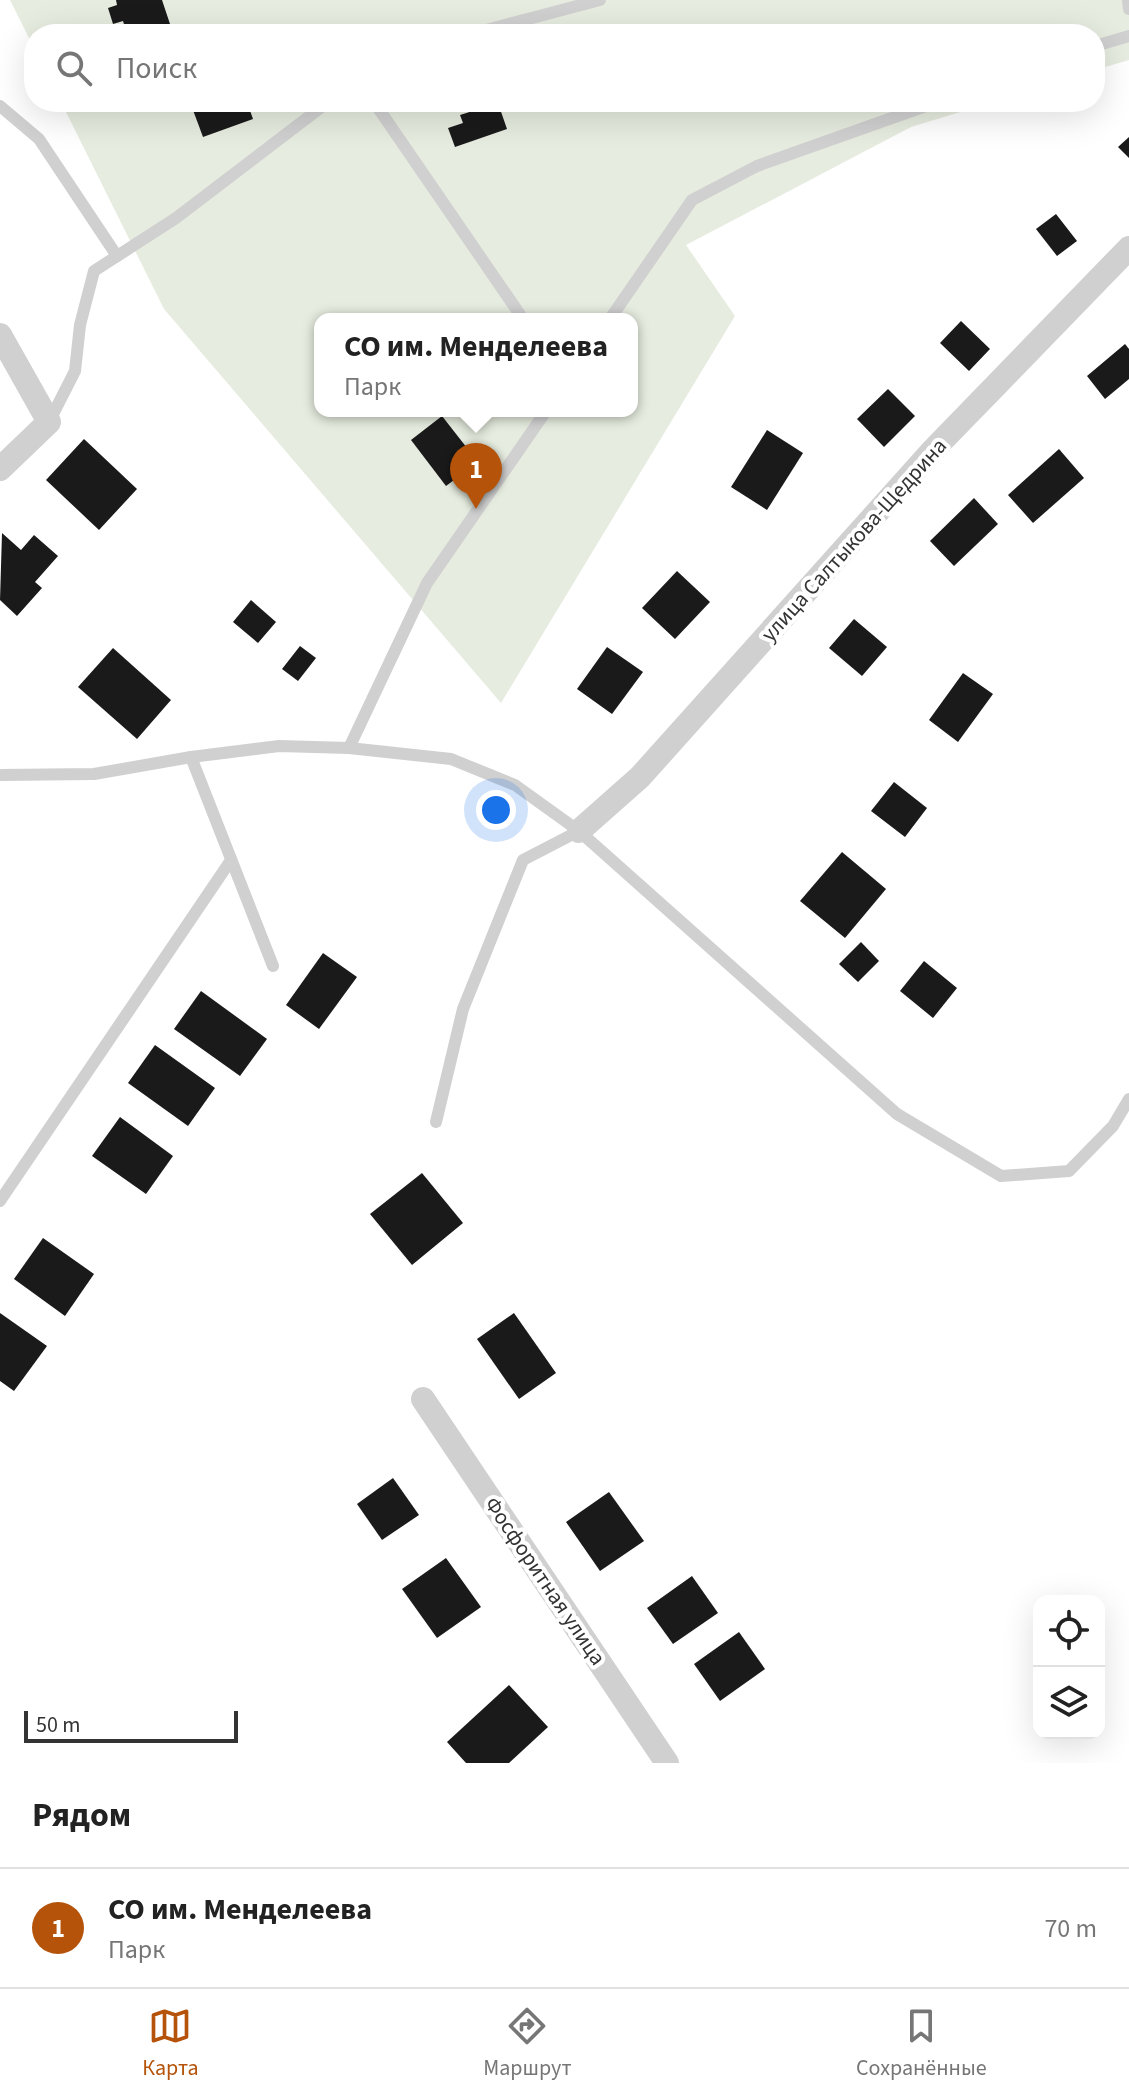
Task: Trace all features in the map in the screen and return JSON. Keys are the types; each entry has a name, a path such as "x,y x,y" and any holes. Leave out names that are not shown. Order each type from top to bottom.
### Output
{"street":[{"name":"улица Салтыкова-Щедрина","path":"579,831 640,777 933,450 1129,248"},
{"path":"0,335 49,422 0,469"},
{"name":"Фосфоритная улица","path":"423,1399 667,1763"}],"lane":[{"path":"509,24 600,0"},
{"path":"1128,0 1129,9"},
{"path":"1105,43 1129,36"},
{"path":"0,106 39,139 117,256"},
{"path":"49,422 75,371 80,325 94,271 176,218 315,112"},
{"path":"381,112 519,313"},
{"path":"614,313 692,200 757,166 909,112"},
{"path":"349,748 427,583 542,417"},
{"path":"0,775 94,774 279,746 349,748 451,759 515,785 579,831 897,1114 1001,1176 1069,1171 1113,1126 1129,1099"},
{"path":"191,757 273,966"},
{"path":"436,1122 463,1009 523,860 579,831"},
{"path":"0,1201 231,860"}],"shaded area":[{"path":"10,0 1129,0 1129,60 1105,67 1105,24 24,24 24,28"},
{"path":"66,112 960,112 911,127 686,245 735,316 501,703 164,309"}],"building":[{"path":"116,0 162,0 170,24 124,24 123,21 113,24 108,8 117,5"},
{"path":"194,112 251,112 253,119 203,137"},
{"path":"501,112 507,129 455,147 448,128 463,123 460,115"},
{"path":"1129,137 1129,158 1118,147"},
{"path":"1056,214 1077,241 1057,256 1036,229"},
{"path":"961,321 990,349 969,371 940,343"},
{"path":"1125,344 1129,349 1129,379 1105,399 1087,376"},
{"path":"888,389 915,416 884,447 857,419"},
{"path":"443,417 478,462 446,486 411,440"},
{"path":"767,430 803,453 767,510 731,487"},
{"path":"84,439 137,489 99,530 46,480"},
{"path":"1059,449 1084,478 1033,523 1008,495"},
{"path":"974,498 998,524 954,566 930,541"},
{"path":"2,533 21,550 34,535 58,556 35,582 42,588 17,616 0,600"},
{"path":"677,571 710,602 675,639 642,608"},
{"path":"251,600 276,622 258,643 233,622"},
{"path":"854,619 887,647 862,676 829,648"},
{"path":"300,646 316,658 298,681 282,669"},
{"path":"607,647 643,672 612,714 577,689"},
{"path":"113,648 171,700 137,739 78,687"},
{"path":"963,673 993,694 958,742 929,720"},
{"path":"894,782 927,808 905,837 871,811"},
{"path":"842,852 886,889 845,938 800,901"},
{"path":"861,942 879,961 858,982 839,964"},
{"path":"323,953 357,977 319,1029 286,1005"},
{"path":"924,961 957,988 933,1018 900,991"},
{"path":"201,991 267,1039 240,1076 174,1029"},
{"path":"155,1045 215,1088 188,1126 128,1083"},
{"path":"120,1117 173,1156 146,1194 92,1156"},
{"path":"422,1173 463,1223 412,1265 370,1214"},
{"path":"43,1238 94,1274 65,1316 14,1279"},
{"path":"0,1313 47,1346 14,1391 0,1381"},
{"path":"514,1313 556,1373 519,1399 477,1339"},
{"path":"393,1478 419,1515 382,1540 357,1504"},
{"path":"609,1492 644,1541 600,1571 566,1522"},
{"path":"446,1558 481,1607 437,1638 402,1589"},
{"path":"692,1576 718,1613 673,1644 647,1608"},
{"path":"739,1632 765,1669 720,1701 694,1664"},
{"path":"509,1685 548,1727 509,1763 466,1763 447,1742"}],"place":[{"name":"СО им. Менделеева","path":"476,509"}]}
